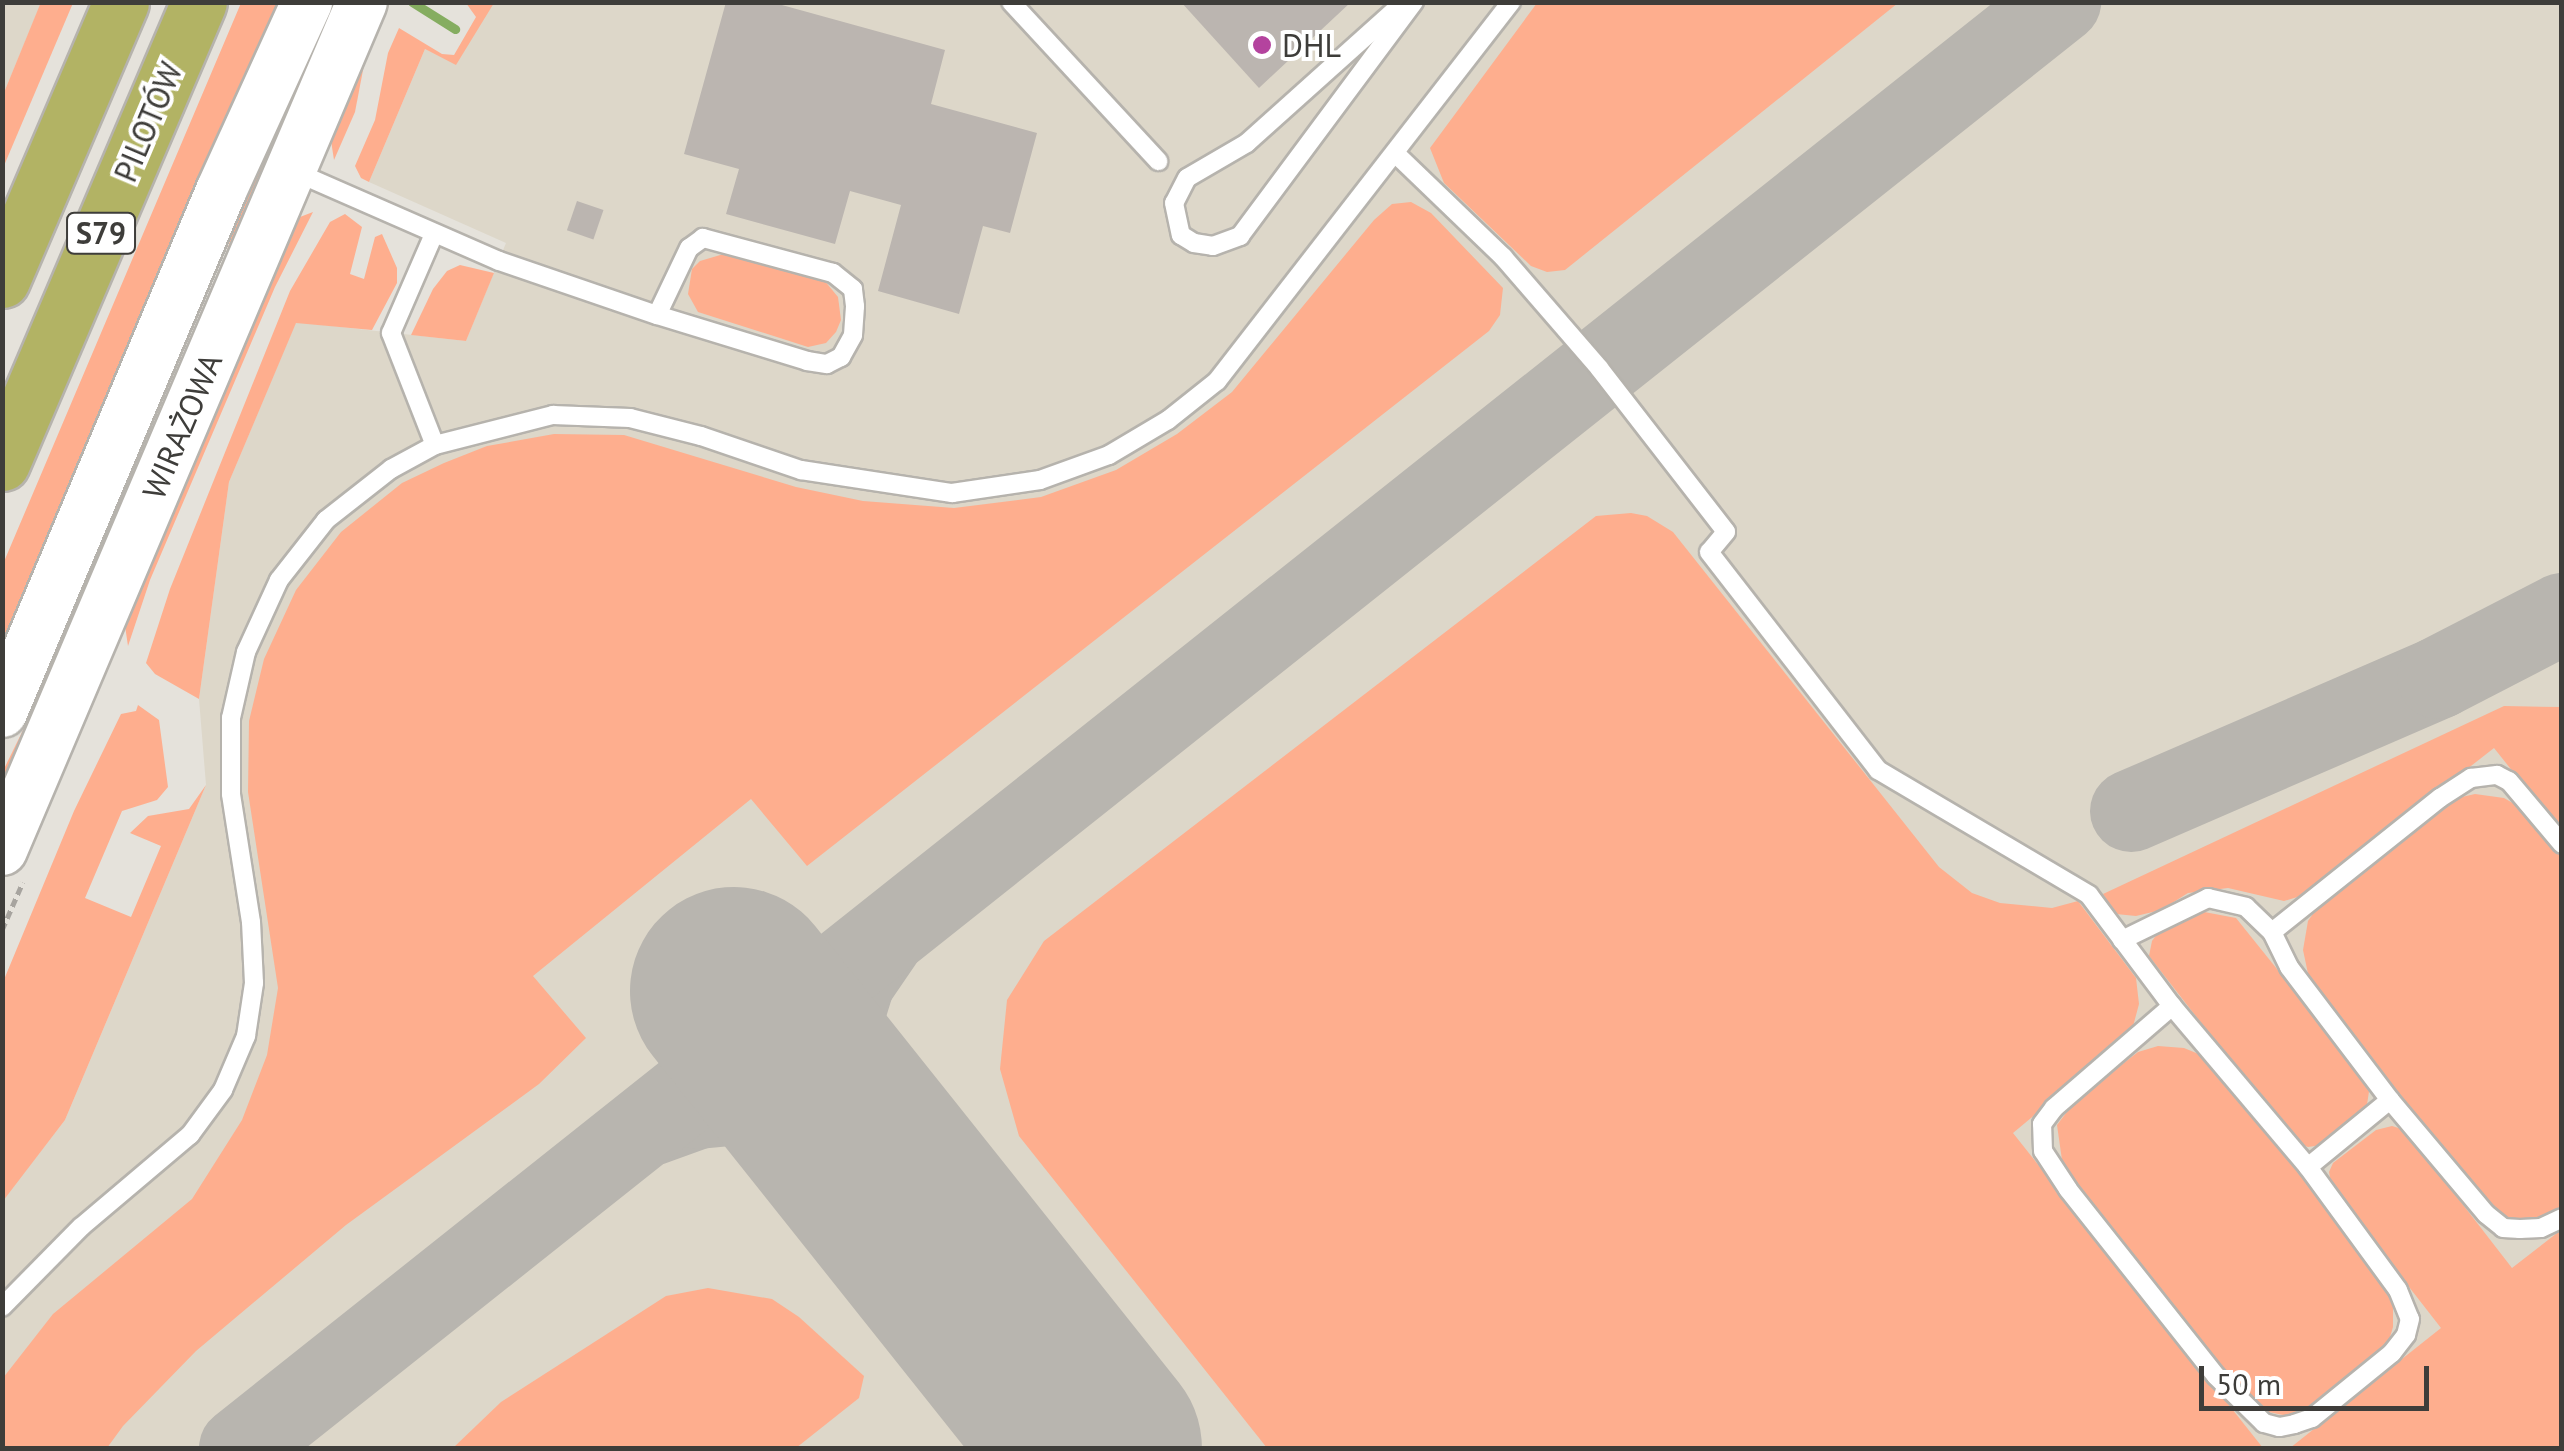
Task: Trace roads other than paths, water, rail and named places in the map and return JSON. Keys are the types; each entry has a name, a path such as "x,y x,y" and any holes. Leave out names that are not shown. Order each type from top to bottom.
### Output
{"highway":[{"name":"S79","path":"2,280 122,2"},
{"name":"PILOTÓW","path":"2,463 199,2"}],"main road":[{"name":"WIRAŻOWA","path":"2,712 220,192 307,2"},
{"name":"WIRAŻOWA","path":"2,850 362,3"}],"lane":[{"path":"1012,2 1158,161"},
{"path":"1404,2 1247,142 1187,178 1174,203 1181,234 1194,244 1213,246 1240,236 1414,2"},
{"path":"2,1307 81,1228 190,1135 223,1090 246,1036 254,982 251,922 231,794 231,718 246,652 280,580 326,520 391,469 435,445 553,414 630,418 701,436 801,470 866,484 952,493 1040,480 1109,455 1168,420 1217,381 1511,2"},
{"path":"1396,154 1503,257 1599,368 1726,532 1710,552 1878,770 2089,895 2172,1006 2308,1167 2398,1290 2410,1319 2406,1336 2392,1353 2312,1418 2279,1427 2254,1415 2216,1376 2068,1189 2043,1151 2042,1124 2054,1108 2172,1006"},
{"path":"291,170 434,234 657,315 827,364 840,357 852,334 856,306 853,289 832,273 703,238 688,248 657,315"},
{"path":"434,234 391,333 435,445"},
{"path":"2272,932 2440,798 2471,778 2496,774 2509,781 2562,844"},
{"path":"2122,940 2208,898 2246,907 2272,932 2289,968 2390,1100 2503,1228 2541,1228 2562,1218"},
{"path":"2308,1167 2390,1100"}],"waterway":[{"path":"412,2 455,29"}],"place":[{"name":"DHL","path":"1262,45"}]}
